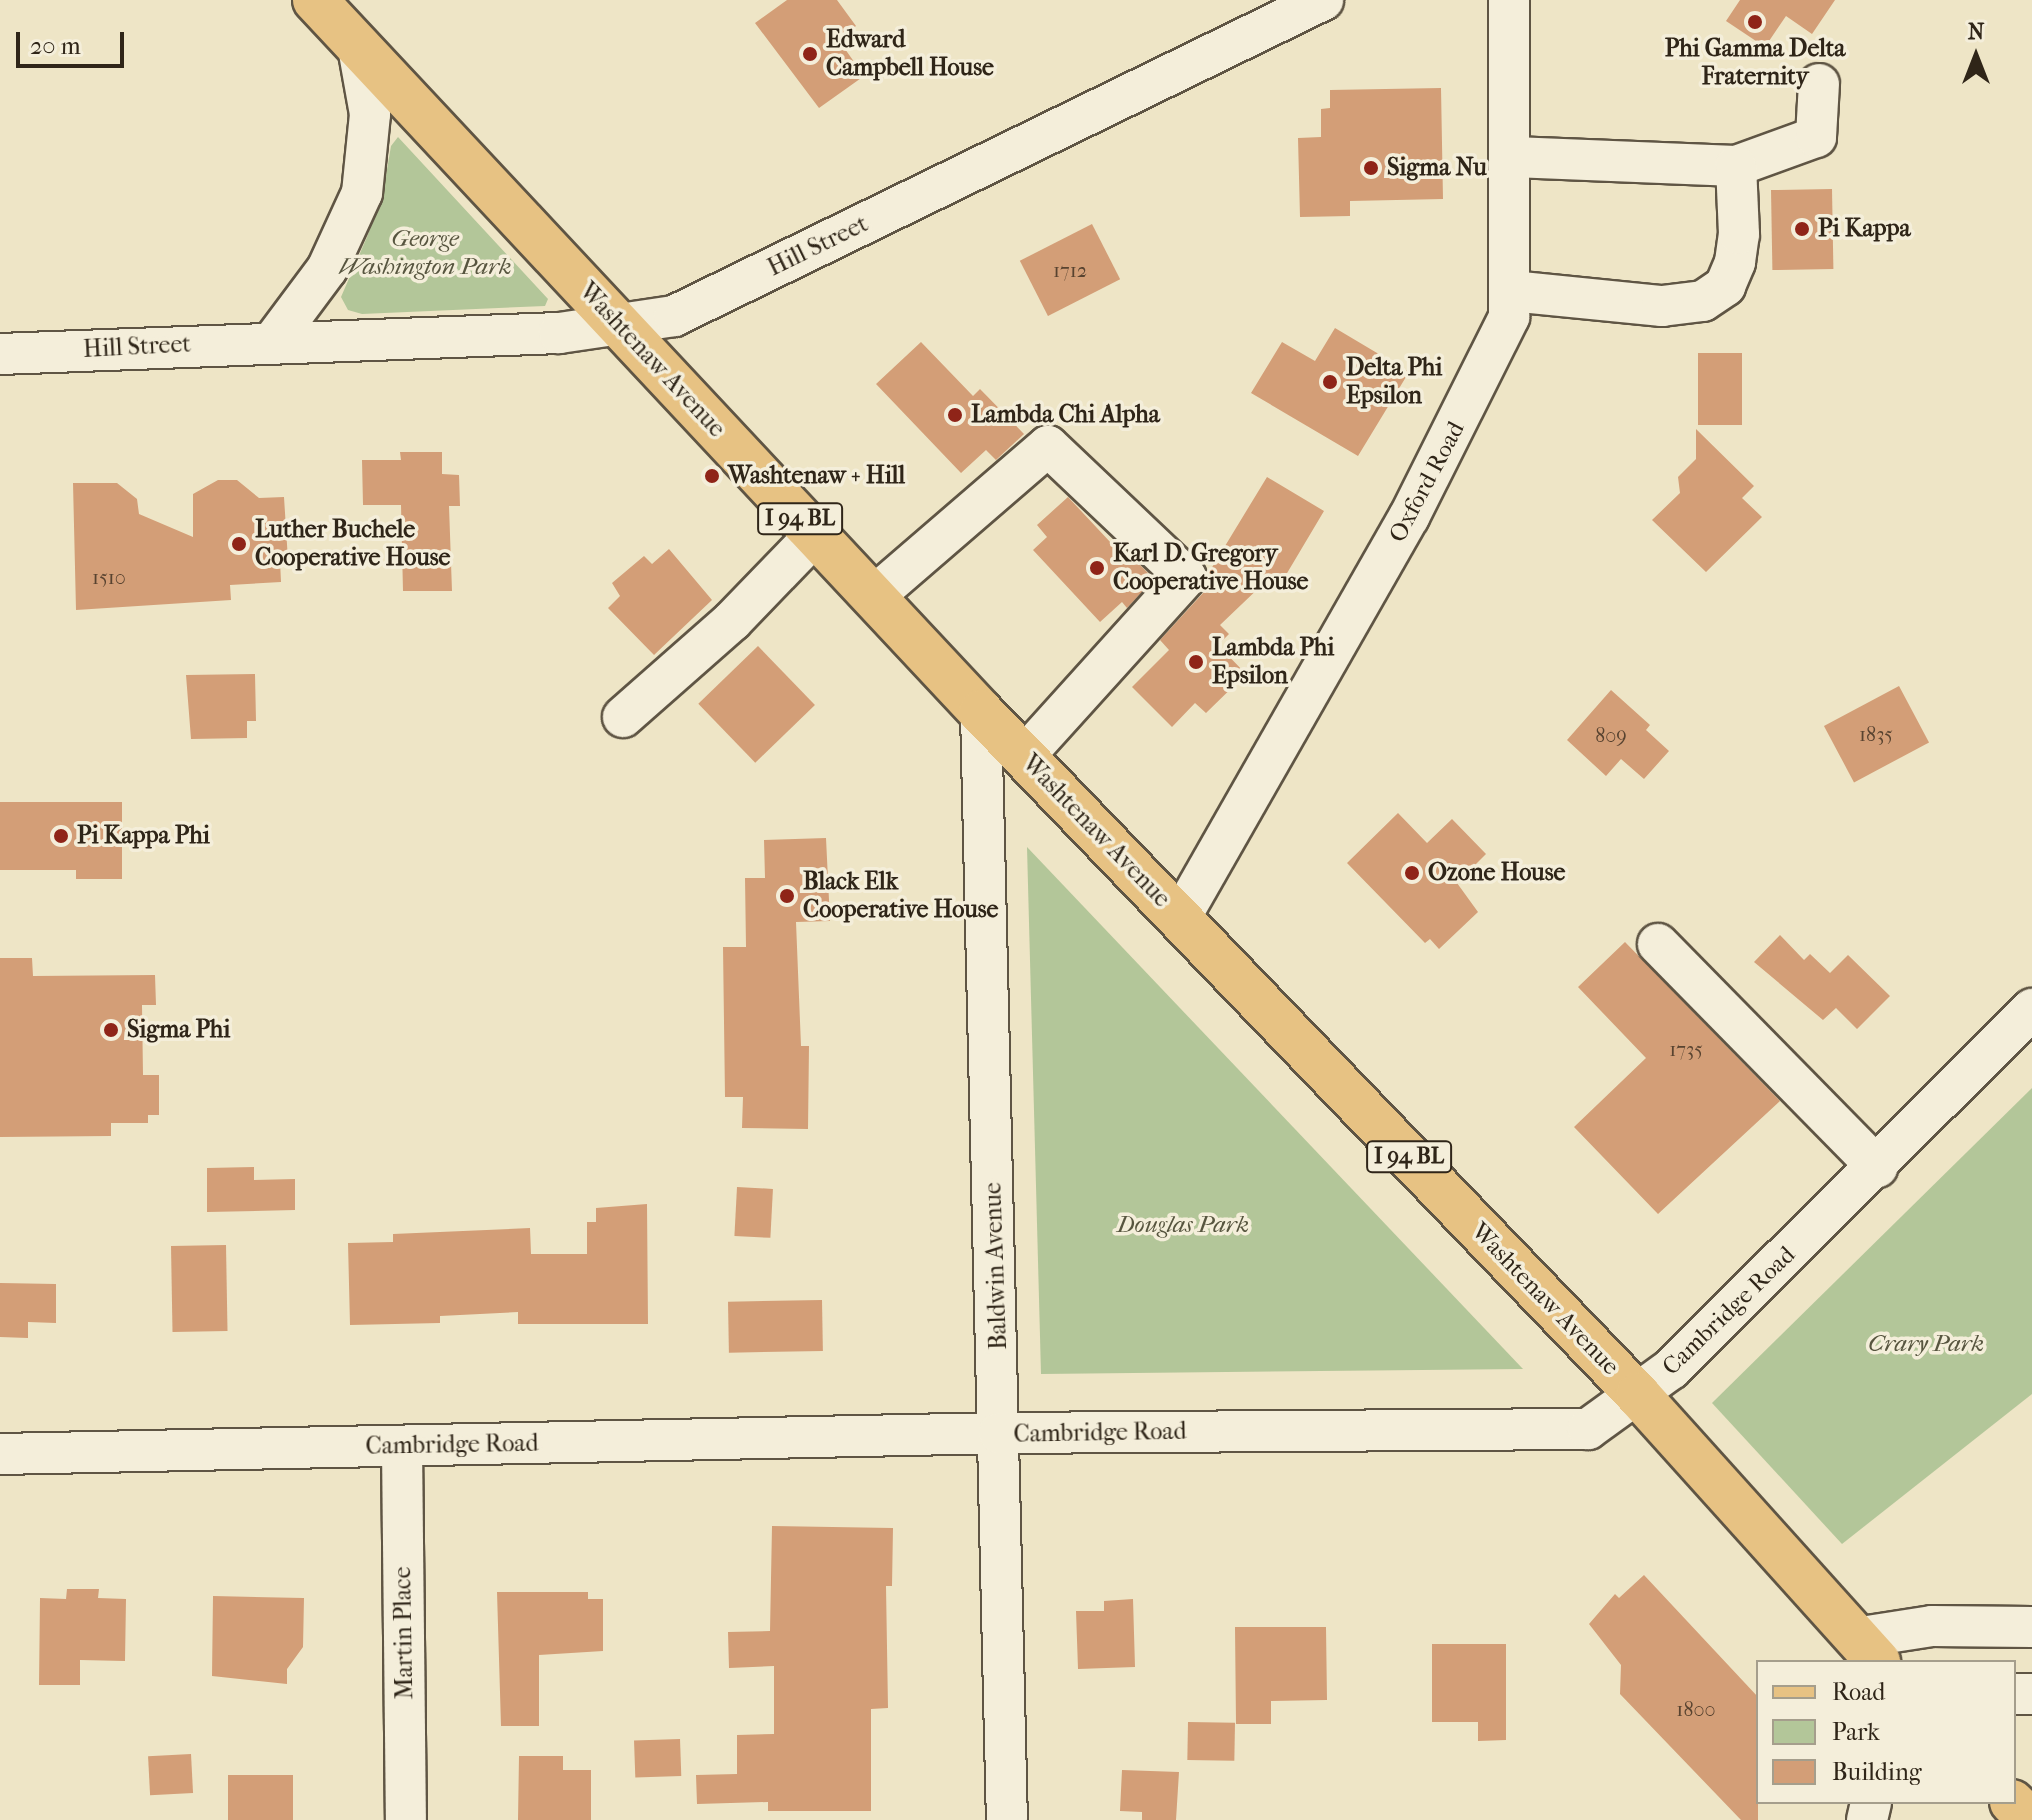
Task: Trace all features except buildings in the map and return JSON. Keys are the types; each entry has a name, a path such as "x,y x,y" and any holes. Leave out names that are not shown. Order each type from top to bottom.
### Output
{"main road":[{"name":"Washtenaw Avenue","path":"315,0 981,712 1638,1395 1866,1650"},
{"path":"2014,1804 2030,1820"}],"street":[{"name":"Oxford Road","path":"1180,918 1409,517 1500,340 1511,291 1513,157 1509,0"},
{"name":"Hill Street","path":"0,354 274,340 559,333 674,316 1312,3"},
{"path":"274,340 327,269 362,193 370,114 358,47"},
{"path":"1513,157 1736,166 1816,137 1819,84"},
{"path":"1511,291 1662,306 1703,301 1725,286 1735,262 1739,234 1736,166"},
{"path":"873,597 1048,446 1186,577 1024,756"},
{"path":"623,717 732,621 815,535"},
{"name":"Baldwin Avenue","path":"981,712 1007,1820"},
{"path":"1658,944 1877,1167"},
{"name":"Cambridge Road","path":"0,1454 999,1433 1588,1429 1638,1395 1877,1167 2032,1009"},
{"name":"Martin Place","path":"402,1446 406,1820"},
{"path":"1866,1650 1932,1626 2032,1627"}],"green space":[{"name":"George Washington Park","path":"398,137 548,299 545,306 362,314 348,310 341,297 383,193 391,146"},
{"name":"Douglas Park","path":"1027,847 1523,1369 1041,1374"},
{"name":"Crary Park","path":"2032,1088 2032,1394 1842,1544 1712,1403"}],"place":[{"name":"Phi Gamma Delta Fraternity","path":"1755,22"},
{"name":"Edward Campbell House","path":"810,54"},
{"name":"Sigma Nu","path":"1371,168"},
{"name":"Pi Kappa","path":"1802,229"},
{"name":"Delta Phi Epsilon","path":"1330,382"},
{"name":"Lambda Chi Alpha","path":"955,415"},
{"name":"Washtenaw + Hill","path":"712,476"},
{"name":"Luther Buchele Cooperative House","path":"239,544"},
{"name":"Karl D. Gregory Cooperative House","path":"1097,568"},
{"name":"Lambda Phi Epsilon","path":"1196,662"},
{"name":"Pi Kappa Phi","path":"61,836"},
{"name":"Ozone House","path":"1412,873"},
{"name":"Black Elk Cooperative House","path":"787,896"},
{"name":"Sigma Phi","path":"111,1030"}]}
